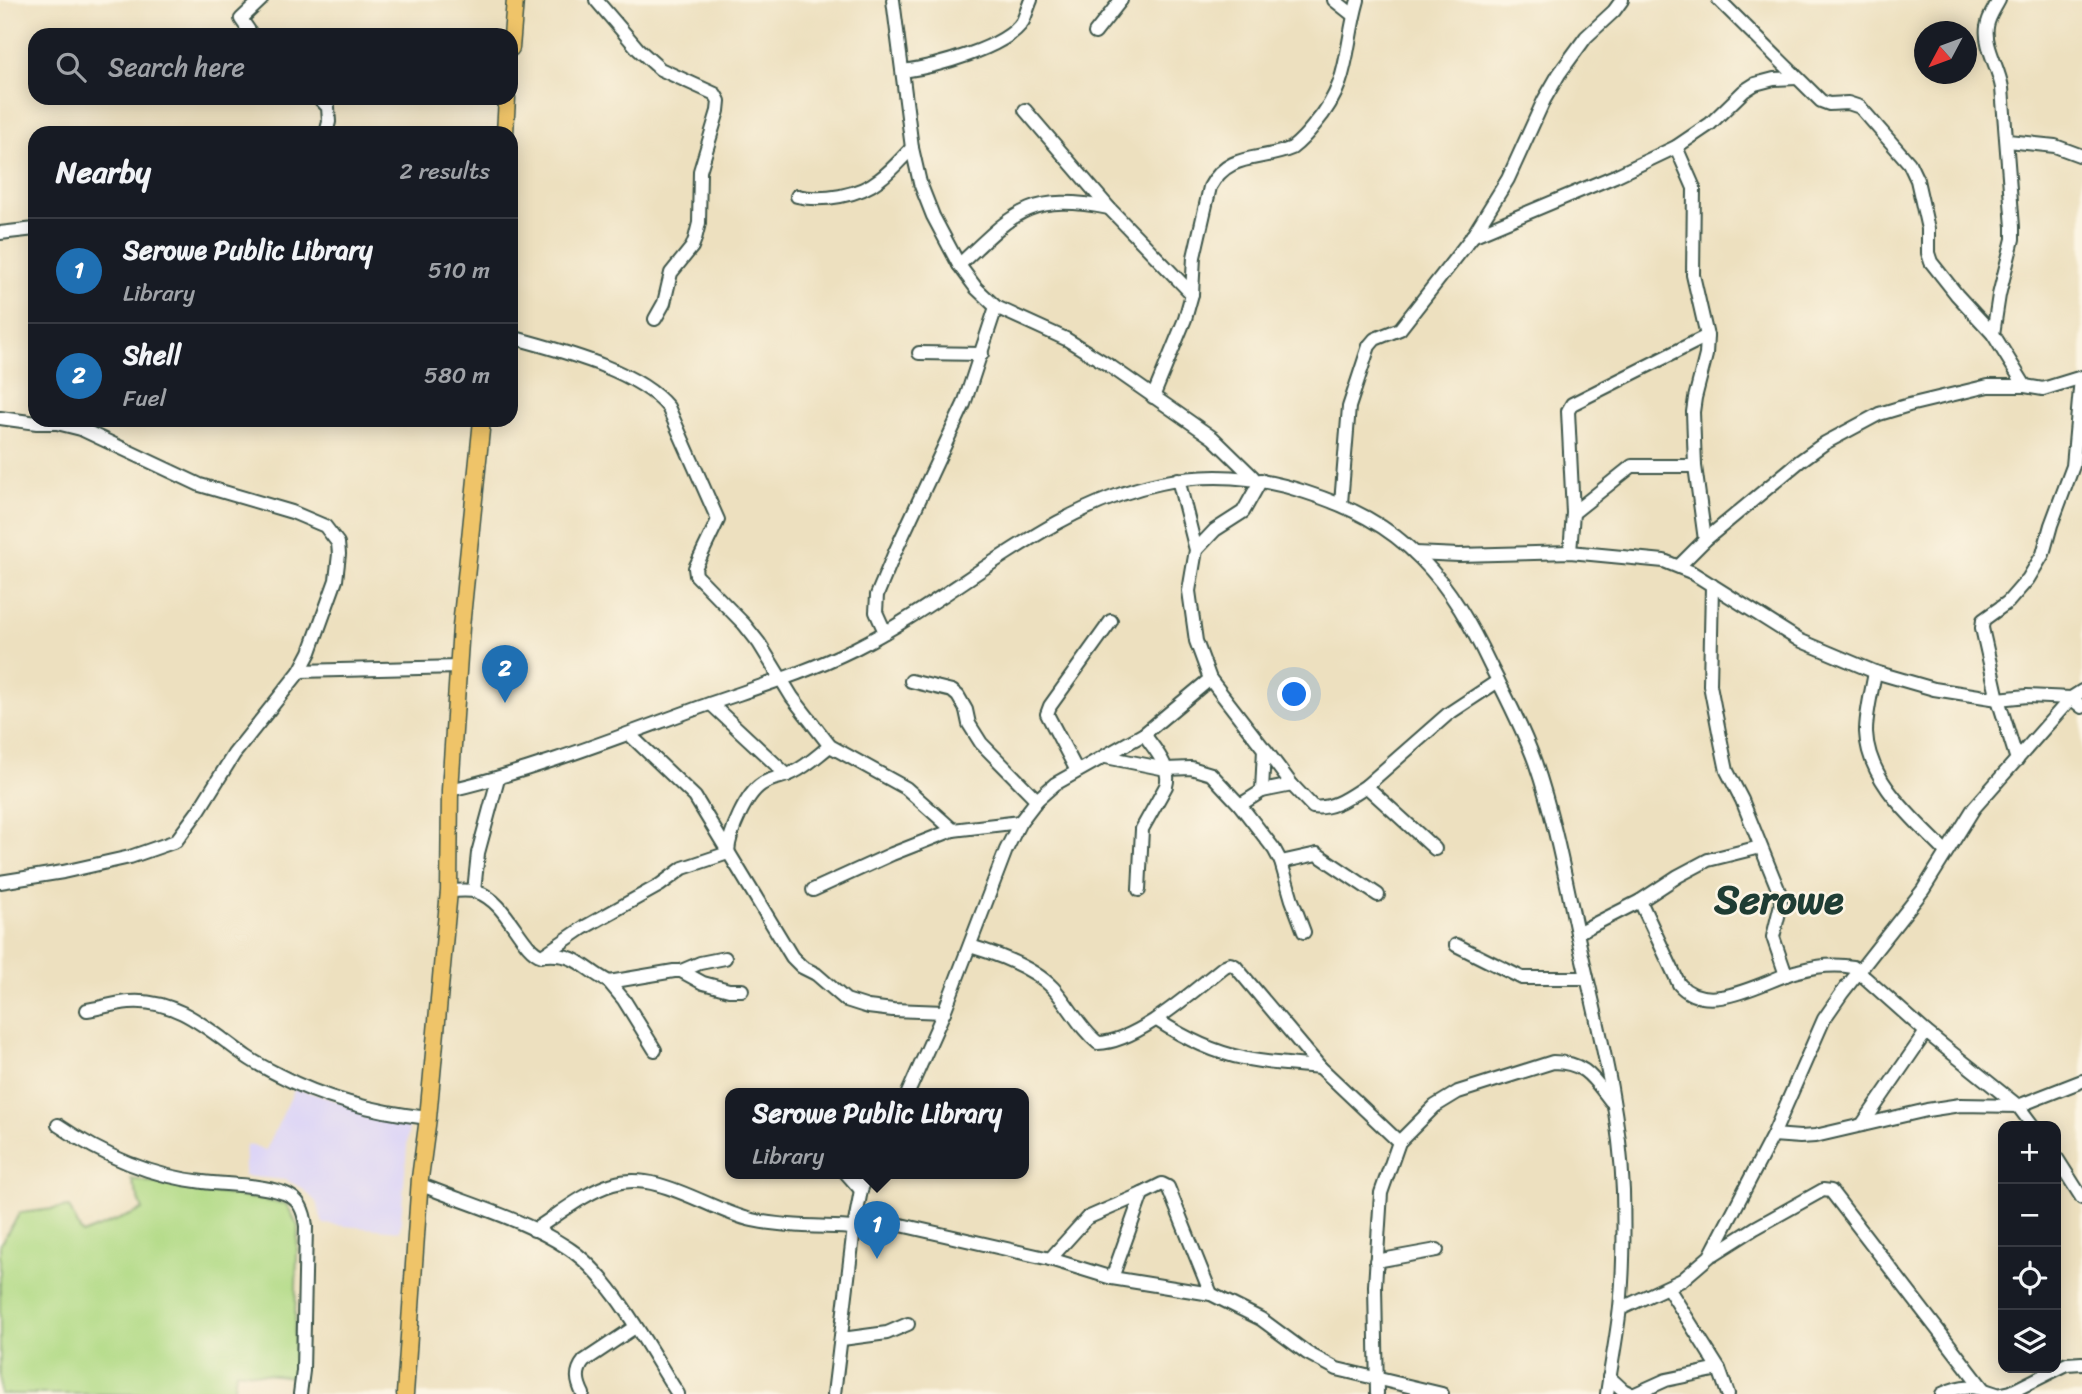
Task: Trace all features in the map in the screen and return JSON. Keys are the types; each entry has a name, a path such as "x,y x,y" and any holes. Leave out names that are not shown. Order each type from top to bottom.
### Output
{"main road":[{"path":"513,28 516,0"},
{"path":"505,126 507,105"},
{"path":"405,1394 419,1184 428,1118 449,891 450,790 461,627 481,427"}],"street":[{"path":"247,28 241,19 261,0"},
{"path":"596,0 660,69 715,94 719,102 700,171 699,223 695,239 692,247 671,273 664,303 656,319"},
{"path":"893,0 912,148 920,183 933,216 959,265 976,288 996,307 1066,339 1153,397 1213,438 1257,478"},
{"path":"903,71 951,61 1013,31 1022,22 1031,0"},
{"path":"1095,33 1121,0"},
{"path":"1334,0 1353,15"},
{"path":"1153,397 1185,319 1192,294 1194,257 1214,180 1222,170 1237,161 1292,148 1315,124 1334,98 1341,82 1358,0"},
{"path":"1341,503 1346,423 1365,352 1375,339 1400,329 1472,237 1508,179 1544,100 1559,74 1578,46 1622,0"},
{"path":"1719,0 1821,101 1829,104 1848,103 1860,107 1909,163 1917,180 1928,229 1928,253 1931,262 1993,334 2025,386"},
{"path":"1993,334 2012,239 2008,141 2000,74 1987,38 1989,21 1998,0"},
{"path":"1472,237 1615,176 1676,146 1710,124 1749,88 1774,79 1797,78"},
{"path":"326,105 328,126"},
{"path":"1025,110 1108,208 1192,294"},
{"path":"2008,141 2056,146 2082,156"},
{"path":"1676,146 1694,188 1693,275 1707,336 1706,355 1693,412 1695,466 1705,540"},
{"path":"796,196 814,199 868,187 912,148"},
{"path":"959,265 1014,216 1033,206 1052,202 1079,202 1108,208"},
{"path":"0,233 28,230"},
{"path":"885,632 876,612 877,595 959,415 996,307"},
{"path":"1570,552 1573,513 1567,417 1572,404 1707,336"},
{"path":"518,339 572,354 612,370 660,397 668,407 718,520 695,568 696,575 759,643 807,718 830,746 906,788 953,830"},
{"path":"919,353 982,354"},
{"path":"1679,566 1705,540 1800,461 1825,443 1880,414 1988,386 2043,389 2081,378 2073,466 2043,554 2028,579 2008,602 1983,620 1984,642 1998,699 2018,760"},
{"path":"0,418 28,422"},
{"path":"0,882 130,857 176,841 234,754 300,671 310,652 339,565 338,543 325,526 292,512 200,485 101,436 73,427"},
{"path":"1573,513 1632,466 1695,466"},
{"path":"450,790 498,779 829,660 885,632 1054,524 1105,499 1157,483 1234,475 1257,478 1341,503 1378,524 1415,553 1432,571 1461,611 1498,681 1536,766 1557,841 1614,1104 1623,1186 1620,1309 1606,1394"},
{"path":"1196,550 1215,530 1243,512 1257,478"},
{"path":"1178,480 1196,550 1189,591 1192,619 1196,641 1210,679 1309,804 1318,808 1334,805 1366,786 1448,714 1498,681"},
{"path":"1415,553 1459,555 1570,552 1650,558 1679,566 1799,640 1875,672 1934,689 1998,699 2077,695"},
{"path":"1712,585 1711,696 1727,771 1742,800 1782,900 1773,937 1786,975"},
{"path":"1077,771 1047,713 1049,706 1111,621"},
{"path":"300,671 459,667"},
{"path":"1875,672 1866,730 1870,755 1888,791 1946,852"},
{"path":"910,1088 944,1012 1002,860 1020,822 1037,800 1055,784 1144,734 1210,679"},
{"path":"911,681 952,691 958,696 966,710 969,724 981,743 1037,800"},
{"path":"2077,695 2082,707"},
{"path":"1710,1256 1773,1135 1824,1019 1923,890 1974,808 2077,695"},
{"path":"711,704 787,775"},
{"path":"629,734 695,797 792,957 841,997 868,1007 944,1012"},
{"path":"1139,890 1142,829 1168,779 1166,769 1144,734"},
{"path":"728,853 732,833 750,796 760,785 803,767 830,746"},
{"path":"1262,791 1265,749"},
{"path":"1106,757 1166,769 1191,768 1211,774 1269,841 1281,862 1304,932"},
{"path":"474,891 478,853 498,779"},
{"path":"1240,805 1262,791 1292,785"},
{"path":"1366,786 1435,849"},
{"path":"813,890 953,830 1020,822"},
{"path":"1577,933 1640,901 1708,860 1760,847"},
{"path":"542,956 583,928 660,885 683,868 728,853"},
{"path":"1281,862 1317,854 1378,895"},
{"path":"449,891 474,891 505,913 532,950 542,956 559,954 577,959 609,982 624,1000 655,1050"},
{"path":"1640,901 1679,984 1689,993 1707,996 1736,994 1815,967 1853,967 1926,1032 2018,1106 2029,1121"},
{"path":"1456,945 1522,978 1587,978"},
{"path":"970,946 993,953 1040,976 1098,1043 1114,1040 1157,1020 1230,964 1236,965 1320,1067 1399,1142"},
{"path":"609,982 681,971 699,963 725,958"},
{"path":"681,971 703,983 729,990 742,990"},
{"path":"87,1010 129,1002 157,1003 176,1009 205,1025 249,1059 319,1093 384,1113 428,1118"},
{"path":"1157,1020 1192,1040 1223,1053 1244,1059 1320,1067"},
{"path":"1862,1125 1926,1032"},
{"path":"1377,1394 1376,1261 1381,1193 1399,1142 1446,1098 1553,1062 1580,1066 1590,1074 1614,1104"},
{"path":"1773,1135 1808,1137 1960,1105 2018,1106 2082,1081"},
{"path":"58,1125 89,1147 130,1166 200,1182 265,1189 284,1193 297,1200 304,1211 306,1226 303,1371 300,1394"},
{"path":"2061,1165 2082,1198"},
{"path":"851,1179 861,1190"},
{"path":"834,1394 854,1228 866,1179"},
{"path":"534,1230 599,1190 615,1183 637,1180 750,1219 791,1225 854,1228"},
{"path":"419,1184 534,1230 569,1248 598,1275 678,1394"},
{"path":"1050,1259 1087,1218 1162,1184 1168,1187 1210,1294"},
{"path":"1620,1309 1668,1288 1695,1271 1710,1256 1812,1196 1823,1190 1832,1191 1994,1393"},
{"path":"1112,1278 1142,1194"},
{"path":"857,1215 1050,1259 1112,1278 1210,1294 1261,1319 1323,1363 1337,1369 1442,1394"},
{"path":"1376,1261 1437,1250"},
{"path":"1668,1288 1719,1369 1728,1394"},
{"path":"842,1339 887,1334 908,1324"},
{"path":"583,1394 577,1375 579,1367 635,1327"},
{"path":"1942,1394 1959,1386 1994,1393 2011,1392 2067,1364 2082,1363"},
{"path":"1609,1377 1623,1390 1633,1394 1666,1380 1719,1369"}],"shaded area":[{"path":"295,1088 409,1123 400,1231 323,1224 316,1202 302,1188 286,1180 244,1176 246,1144 266,1150"}],"green space":[{"path":"131,1179 286,1204 298,1226 293,1377 236,1371 233,1394 0,1394 0,1244 20,1213 69,1207 82,1234 143,1210"}],"place":[{"name":"Shell","path":"505,703"},
{"name":"Serowe Public Library","path":"877,1259"}],"district":[{"name":"Serowe","path":"1779,899"}]}
